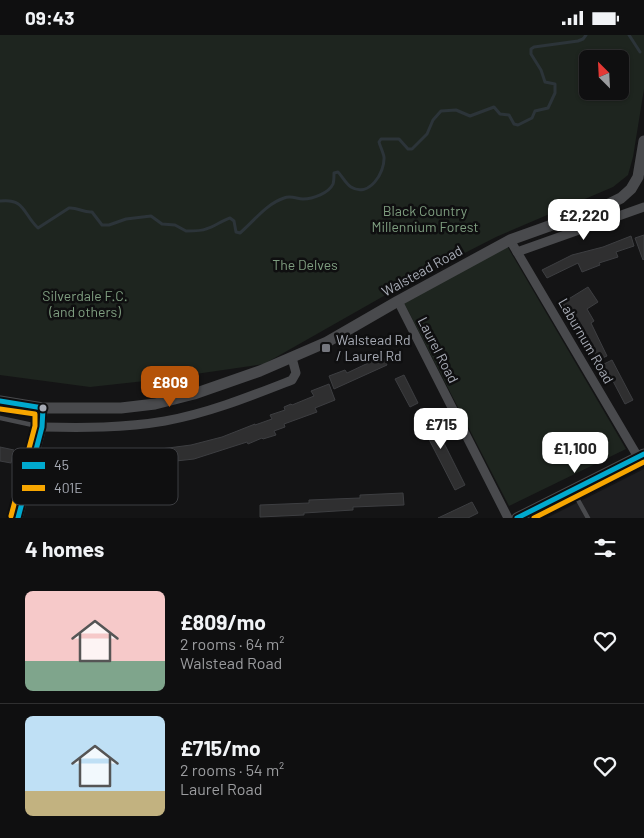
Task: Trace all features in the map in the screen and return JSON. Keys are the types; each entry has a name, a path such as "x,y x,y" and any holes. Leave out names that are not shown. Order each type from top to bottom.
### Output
{"street":[{"name":"Walstead Road","path":"0,401 43,408 121,408 155,404 229,383 292,358 327,341 510,240 605,206 620,198 631,189 638,177 644,141"},
{"path":"620,198 630,212"},
{"path":"517,252 644,207"},
{"name":"Laburnum Road","path":"510,240 641,455"},
{"name":"Laurel Road","path":"398,301 508,518"},
{"path":"42,427 96,428 130,426 195,414 232,403 292,380 296,373 292,358"},
{"path":"36,448 42,427 43,408"},
{"path":"517,518 641,455"},
{"path":"18,518 21,505"}],"lane":[{"path":"0,418 42,427"},
{"path":"573,490 588,518"}],"shaded area":[{"path":"644,469 644,518 547,518"}],"green space":[{"path":"0,35 644,35 644,89 633,157 628,175 613,187 496,237 412,280 264,364 90,387 0,375"},
{"path":"507,246 626,449 509,506 403,301"}],"building":[{"path":"644,235 644,259 643,260 635,238"},
{"path":"631,236 634,246 616,252 618,257 599,263 600,265 582,272 578,263 547,278 542,270 572,255 603,247"},
{"path":"588,287 598,302 587,309 594,321 591,323 607,356 598,360 587,336 584,338 562,303"},
{"path":"383,356 387,365 334,389 329,376 345,370 347,373"},
{"path":"612,360 633,400 625,404 604,364"},
{"path":"404,375 418,403 410,407 395,379"},
{"path":"329,384 335,400 315,408 317,412 284,424 285,427 274,431 276,435 194,459 178,461 178,448 168,448 191,445 222,437 272,419 270,415 285,410 284,407 314,396 311,391"},
{"path":"428,411 465,485 455,490 417,416"},
{"path":"0,447 12,450 11,463 0,461"},
{"path":"403,493 404,505 353,507 353,510 260,517 260,505 309,503 309,500 360,498 360,495"},
{"path":"472,502 478,513 468,518 438,518"}],"waterway":[{"path":"0,201 14,202 19,205 38,228 69,208 72,208 92,212 102,225 109,225 126,219 151,216 162,224 175,225 186,231 204,230 230,218 234,221 236,232 240,233 272,204 284,198 307,199 324,193 333,184 334,173 338,172 349,186 358,190 370,187 379,176 384,163 379,142 381,139 399,139 408,149 412,149 427,134 433,120 441,111 456,110 470,116 494,107 500,114 509,115 514,124 518,125 532,118 535,111 548,108 555,93 555,84 545,82 541,70 531,54 531,49 578,41 586,35"},
{"path":"629,35 640,52"}],"transit line":[{"name":"45","path":"0,401 43,408 42,427 36,448"},
{"name":"401E","path":"0,409 35,414 35,426 29,448"},
{"name":"45","path":"517,518 644,454"},
{"name":"401E","path":"534,518 644,462"},
{"name":"401E","path":"11,516 14,505"},
{"name":"45","path":"18,518 21,505"}],"place":[{"name":"Walstead Rd / Laurel Rd","path":"326,348"}],"park label":[{"name":"Black Country Millennium Forest","path":"425,219"},
{"name":"The Delves","path":"305,265"},
{"name":"Silverdale F.C. (and others)","path":"85,304"}]}
